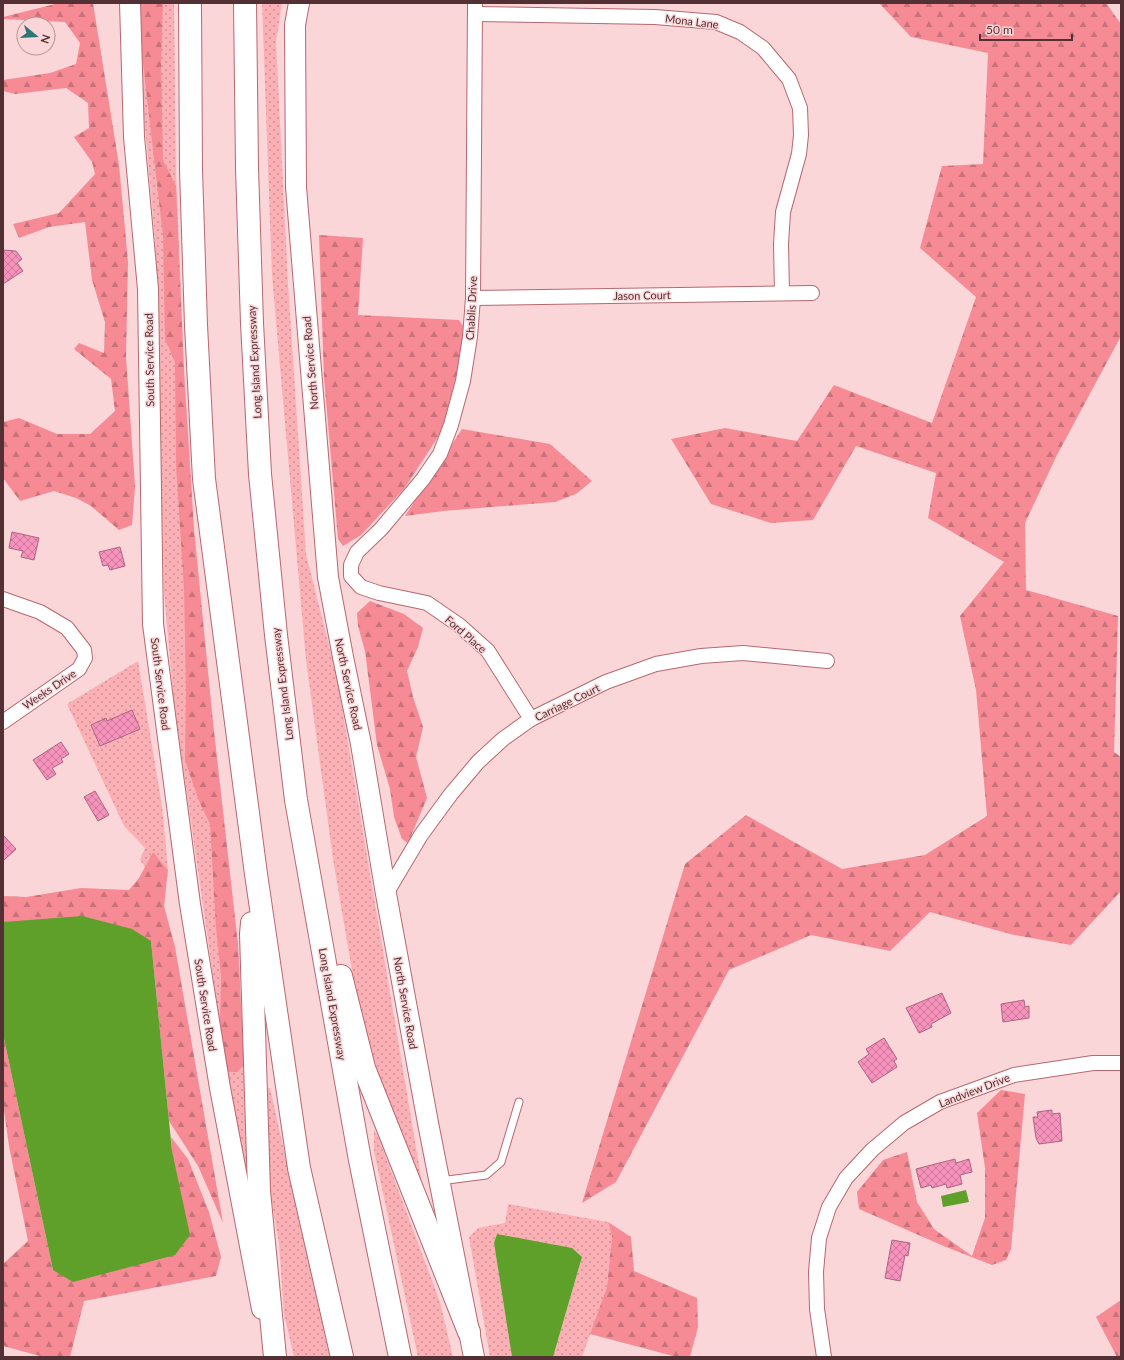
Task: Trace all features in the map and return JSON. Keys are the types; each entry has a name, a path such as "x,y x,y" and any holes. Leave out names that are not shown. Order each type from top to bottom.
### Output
{"highway":[{"path":"190,3 191,170 196,325 204,479 256,874 299,1168 342,1357"},
{"name":"Long Island Expressway","path":"246,3 247,168 251,300 260,474 276,635 296,800 360,1160 400,1357"},
{"path":"296,800 364,1068 469,1332"},
{"path":"256,874 251,934 259,1191 275,1357"}],"main road":[{"name":"South Service Road","path":"130,3 134,137 148,289 153,624 190,904 206,1004 220,1088 271,1357"},
{"name":"North Service Road","path":"298,3 295,25 296,186 328,577 361,744 386,894 439,1181 474,1357"}],"street":[{"name":"Mona Lane","path":"475,8 716,22 740,32 763,48 789,79 800,108 801,135 799,154 783,212 781,244 782,293"},
{"name":"Chablis Drive","path":"351,576 351,564 357,552 381,529 423,480 440,454 451,425 464,380 473,298 475,8"},
{"name":"Jason Court","path":"473,298 812,293"},
{"name":"Ford Place","path":"351,576 361,587 379,593 427,603 459,625 488,652 531,719"},
{"name":"Weeks Drive","path":"3,600 40,612 67,628 84,650 85,658 79,669 3,722"},
{"name":"Carriage Court","path":"386,894 421,835 451,794 478,762 503,739 531,719 606,682 656,664 701,656 743,653 827,661"},
{"name":"Landview Drive","path":"824,1357 817,1308 816,1272 819,1238 830,1207 846,1178 872,1150 904,1123 940,1102 1014,1075 1093,1063 1121,1063"}],"lane":[{"path":"439,1181 486,1175 501,1162 519,1102"}],"shaded area":[{"path":"134,3 174,3 176,172 184,371 194,530 213,723 238,945 251,1202 222,1038 174,704 164,592 155,239"},
{"path":"262,3 282,3 276,42 288,284 306,554 337,677 427,1213 363,1035 333,859 306,660 272,276"},
{"path":"138,661 162,806 168,870 153,852 145,867 140,860 145,848 124,826 67,704"},
{"path":"82,916 132,929 151,941 172,1151 190,1235 175,1255 73,1282 53,1270 3,1034 3,922"},
{"path":"263,1088 270,1088 330,1357 294,1357 284,1314 279,1244 266,1168"},
{"path":"374,1129 380,1141 440,1302 453,1357 418,1357 374,1151"},
{"path":"966,1190 969,1202 943,1207 941,1196"},
{"path":"508,1204 608,1222 612,1236 607,1287 582,1357 553,1357 582,1257 497,1234 494,1243 512,1357 490,1357 469,1237 478,1228 505,1223"},
{"path":"497,1234 572,1248 582,1257 553,1357 512,1357 494,1243"}],"green space":[{"path":"59,3 93,3 119,165 128,262 126,357 135,486 132,525 119,530 91,506 76,498 54,491 20,501 3,478 3,422 19,418 57,434 90,434 115,411 111,379 74,349 79,343 104,353 105,322 92,280 85,222 49,227 19,238 13,224 59,213 95,174 92,162 74,137 89,128 88,103 66,88 15,94 3,91 3,80 50,73 76,64 80,43 65,22 56,22 56,16 16,16 16,20 3,19 3,17"},
{"path":"136,3 163,3 161,64 163,160 176,186 184,371 194,530 213,723 238,945 244,1065 237,1072 228,1072 220,1022 221,977 216,928 210,824 199,801 185,760 186,691 184,588 176,466 175,362 165,339 163,236"},
{"path":"879,3 1106,3 1121,24 1121,336 1057,455 1025,523 1026,590 1118,616 1114,752 1121,757 1121,891 1071,945 1014,935 930,912 890,951 811,935 729,970 616,1182 582,1203 685,864 746,815 842,869 925,855 987,816 976,690 960,616 1004,562 928,518 936,473 856,446 813,520 771,523 711,504 671,439 725,428 797,441 834,385 932,423 976,297 920,248 942,166 983,164 988,53 911,37"},
{"path":"319,235 363,238 358,315 459,320 465,329 462,353 442,431 404,489 361,535 343,546 338,539 324,378"},
{"path":"462,429 550,444 592,481 576,494 555,502 443,511 405,516"},
{"path":"370,601 404,614 423,628 418,647 407,671 413,697 423,727 416,757 427,798 408,843 402,839 394,817 390,789 377,745 365,651 358,626 357,613"},
{"path":"153,852 168,870 164,906 175,947 223,1223 198,1166 169,1121 151,941 3,922 3,896 26,897 81,888 129,890 139,878"},
{"path":"3,1034 53,1270 172,1151 171,1137 188,1159 209,1212 221,1257 216,1276 84,1301 70,1357 44,1357 3,1346 3,1264 28,1241 9,1146 3,1103"},
{"path":"1001,1090 1025,1094 1011,1249 1006,1260 992,1265 946,1247 859,1209 857,1192 883,1160 907,1152 917,1202 934,1229 972,1256 985,1218 985,1168 977,1113"},
{"path":"608,1222 631,1237 634,1271 697,1298 698,1327 690,1357 677,1357 590,1334 607,1287 612,1236"},
{"path":"1121,1300 1121,1357 1117,1357 1096,1317"}],"building":[{"path":"3,250 16,251 22,259 17,263 23,271 3,284"},
{"path":"12,532 39,538 34,560 21,557 23,551 9,548"},
{"path":"120,547 125,566 110,570 108,565 103,566 99,552"},
{"path":"132,710 140,729 100,746 91,725 106,718 107,721"},
{"path":"61,742 69,754 61,759 63,762 52,768 56,774 47,780 33,760"},
{"path":"95,791 109,815 98,821 84,797"},
{"path":"3,835 16,849 3,861"},
{"path":"942,993 951,1013 931,1024 932,1027 919,1033 906,1008"},
{"path":"1024,1000 1025,1007 1029,1006 1029,1018 1003,1022 1001,1004"},
{"path":"884,1038 897,1059 894,1061 897,1067 872,1083 858,1062 869,1054 866,1049"},
{"path":"1052,1110 1052,1114 1060,1113 1062,1141 1039,1144 1036,1138 1033,1117 1038,1117 1037,1112"},
{"path":"955,1159 956,1163 969,1159 972,1172 960,1175 962,1184 947,1188 946,1184 932,1188 931,1185 921,1188 916,1169"},
{"path":"892,1240 910,1243 908,1256 905,1255 900,1281 885,1278"}]}
